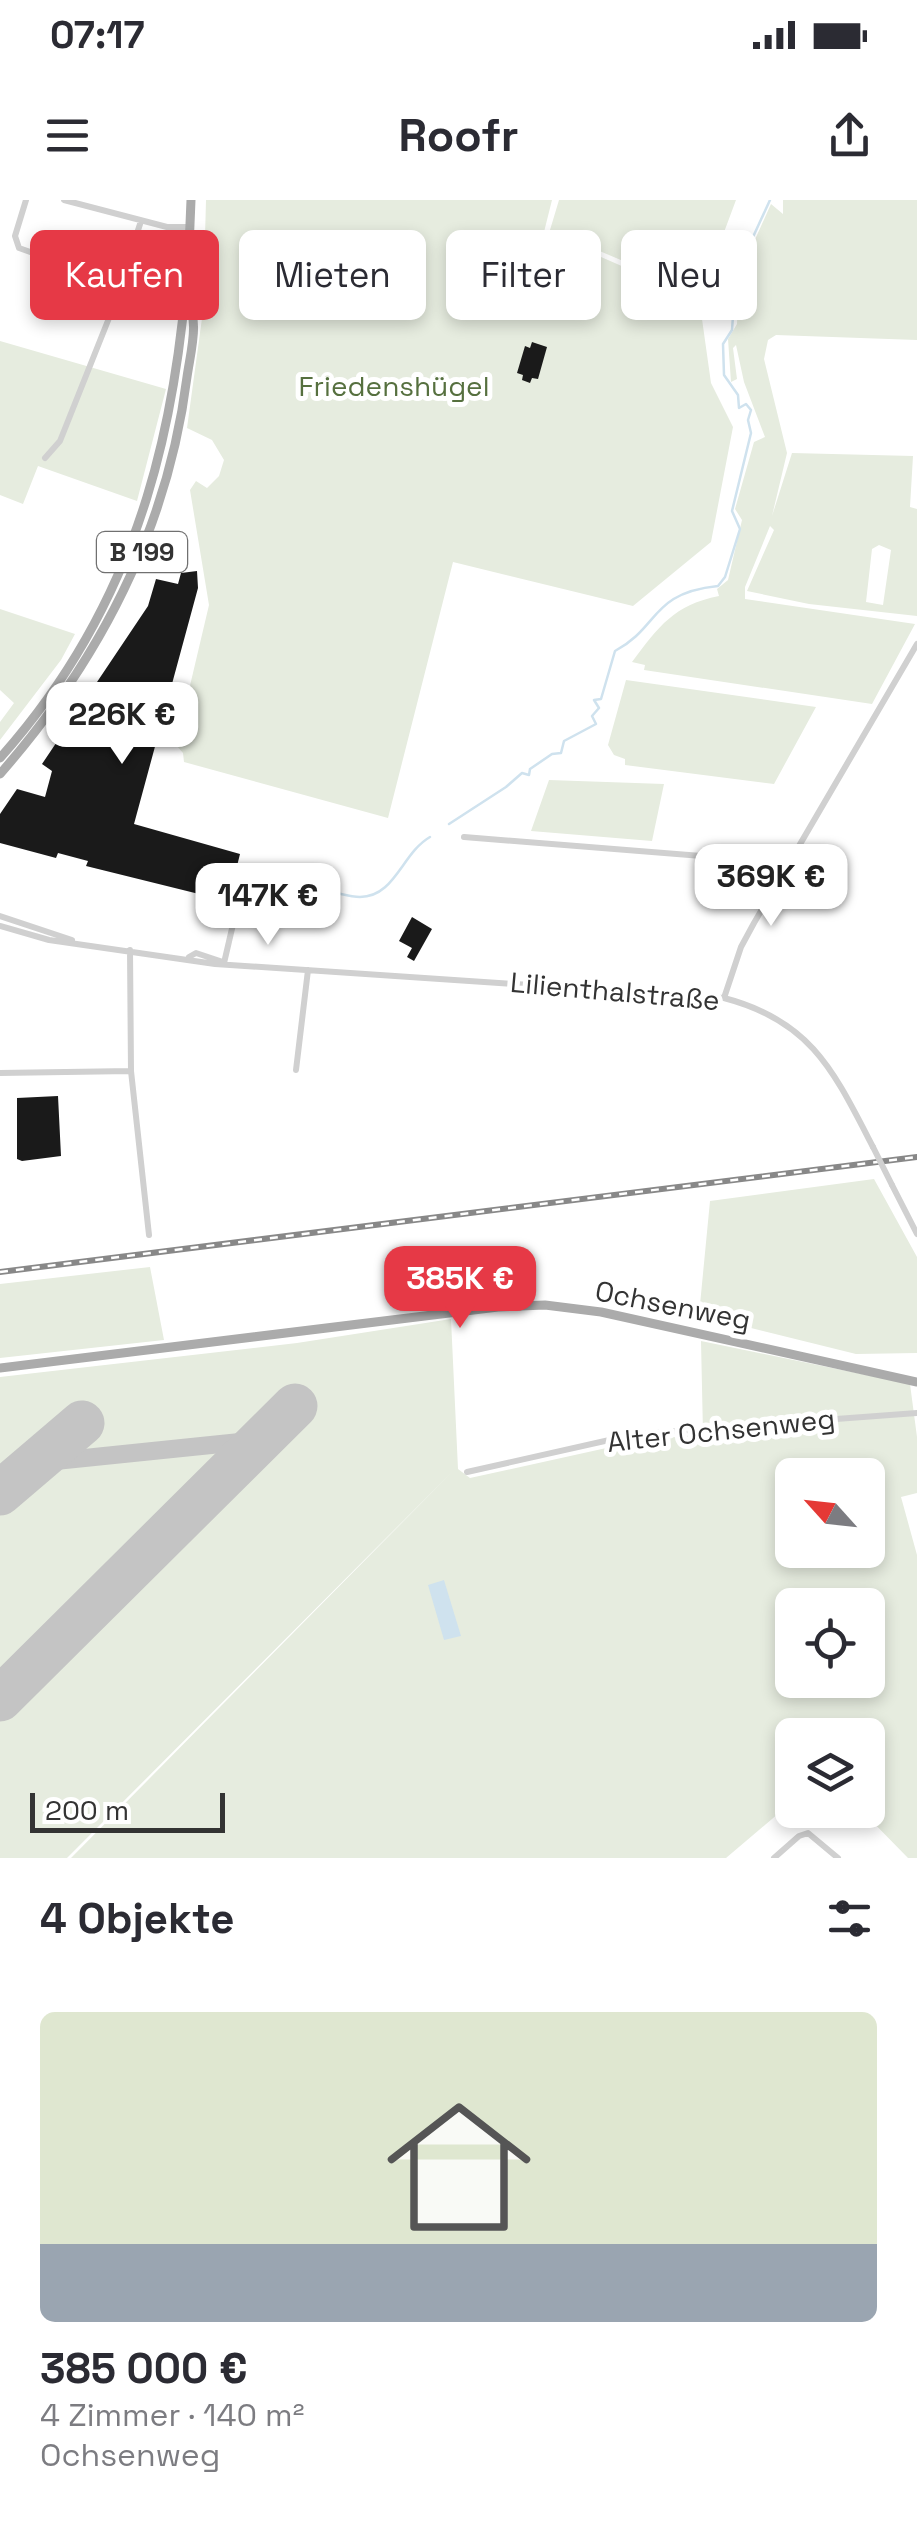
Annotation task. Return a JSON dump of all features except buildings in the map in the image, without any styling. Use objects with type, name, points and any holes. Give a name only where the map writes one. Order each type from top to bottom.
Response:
[{"type":"main road","name":"B 199","points":[[190,230],[191,200]]},
{"type":"main road","name":"B 199","points":[[0,758],[71,665],[128,558],[165,441],[183,320]]},
{"type":"main road","name":"B 199","points":[[0,774],[54,709],[101,638],[149,533],[170,470],[195,320]]},
{"type":"main road","name":"Ochsenweg","points":[[0,1368],[498,1307],[546,1305],[602,1312],[917,1382]]},
{"type":"street","points":[[26,200],[15,236],[19,248],[30,252]]},
{"type":"street","points":[[64,200],[141,221],[190,227]]},
{"type":"street","points":[[138,230],[141,221]]},
{"type":"street","points":[[46,458],[60,441],[107,320]]},
{"type":"street","points":[[724,998],[741,946],[917,644]]},
{"type":"street","points":[[464,838],[789,863]]},
{"type":"street","name":"Lilienthalstraße","points":[[0,916],[72,941]]},
{"type":"street","points":[[224,963],[234,920]]},
{"type":"street","name":"Lilienthalstraße","points":[[0,926],[49,940],[188,958],[196,954],[224,963],[724,998],[764,1010],[804,1037],[841,1084],[917,1234]]},
{"type":"street","points":[[130,950],[131,1071],[149,1235]]},
{"type":"street","points":[[296,1070],[308,970]]},
{"type":"street","points":[[0,1073],[131,1071]]},
{"type":"street","name":"Alter Ochsenweg","points":[[467,1472],[636,1434],[917,1413]]},
{"type":"street","points":[[774,1858],[804,1834],[818,1839],[838,1858]]},
{"type":"green space","name":"Friedenshügel","points":[[206,200],[552,200],[544,230],[446,230],[446,320],[601,320],[601,257],[621,266],[621,320],[702,320],[711,383],[733,427],[711,542],[633,606],[453,562],[388,818],[184,762],[176,745],[209,605],[190,490],[196,481],[207,488],[219,476],[224,460],[212,440],[187,428],[202,320],[219,320],[219,230],[205,230]]},
{"type":"green space","points":[[559,200],[736,200],[725,230],[621,230],[621,260],[601,252],[601,230],[550,230]]},
{"type":"green space","points":[[783,200],[917,200],[917,340],[776,335],[768,340],[764,359],[787,453],[772,516],[792,453],[913,456],[910,507],[917,509],[917,616],[809,604],[747,591],[774,530],[770,526],[745,587],[745,599],[915,624],[872,704],[644,670],[645,665],[632,662],[669,619],[690,605],[719,596],[717,589],[728,580],[742,520],[735,509],[754,442],[765,437],[744,382],[736,345],[733,348],[737,379],[731,382],[728,339],[737,320],[757,320],[757,235],[771,204],[783,214]],"holes":[[[879,545],[891,550],[883,605],[866,602],[872,549]]]},
{"type":"green space","points":[[0,341],[166,389],[137,501],[38,466],[23,504],[0,495]]},
{"type":"green space","points":[[0,609],[75,634],[61,660],[0,740],[0,722],[14,703],[0,690]]},
{"type":"green space","points":[[626,680],[816,707],[774,784],[625,765],[625,759],[614,755],[608,745]]},
{"type":"green space","points":[[549,780],[664,784],[652,841],[531,831]]},
{"type":"green space","points":[[874,1179],[917,1257],[917,1353],[856,1354],[699,1315],[710,1201]]},
{"type":"green space","points":[[150,1267],[164,1340],[0,1358],[0,1284]]},
{"type":"green space","points":[[451,1319],[458,1469],[470,1478],[638,1441],[703,1434],[701,1341],[910,1384],[917,1437],[917,1493],[901,1497],[917,1555],[917,1858],[908,1858],[879,1828],[885,1828],[885,1718],[775,1718],[775,1816],[726,1858],[71,1858],[454,1470],[67,1858],[0,1858],[0,1377],[297,1343]]},
{"type":"water","points":[[444,1580],[461,1636],[444,1640],[428,1585]]},
{"type":"waterway","points":[[449,824],[522,773],[529,775],[530,769],[552,754],[561,753],[564,741],[596,724],[592,716],[599,708],[594,700],[601,699],[615,651],[641,632],[667,603],[696,590],[718,586],[725,577],[740,529],[732,511],[751,433],[751,410],[746,404],[739,408],[738,395],[724,375],[723,344],[732,330],[736,274],[770,200]]},
{"type":"waterway","points":[[322,891],[355,897],[372,895],[382,890],[430,837]]},
{"type":"taxiway","points":[[36,1463],[260,1440]]},
{"type":"runway","points":[[0,1699],[295,1406]]},
{"type":"runway","points":[[0,1493],[82,1423]]},
{"type":"railway","points":[[0,1272],[917,1157]]}]
